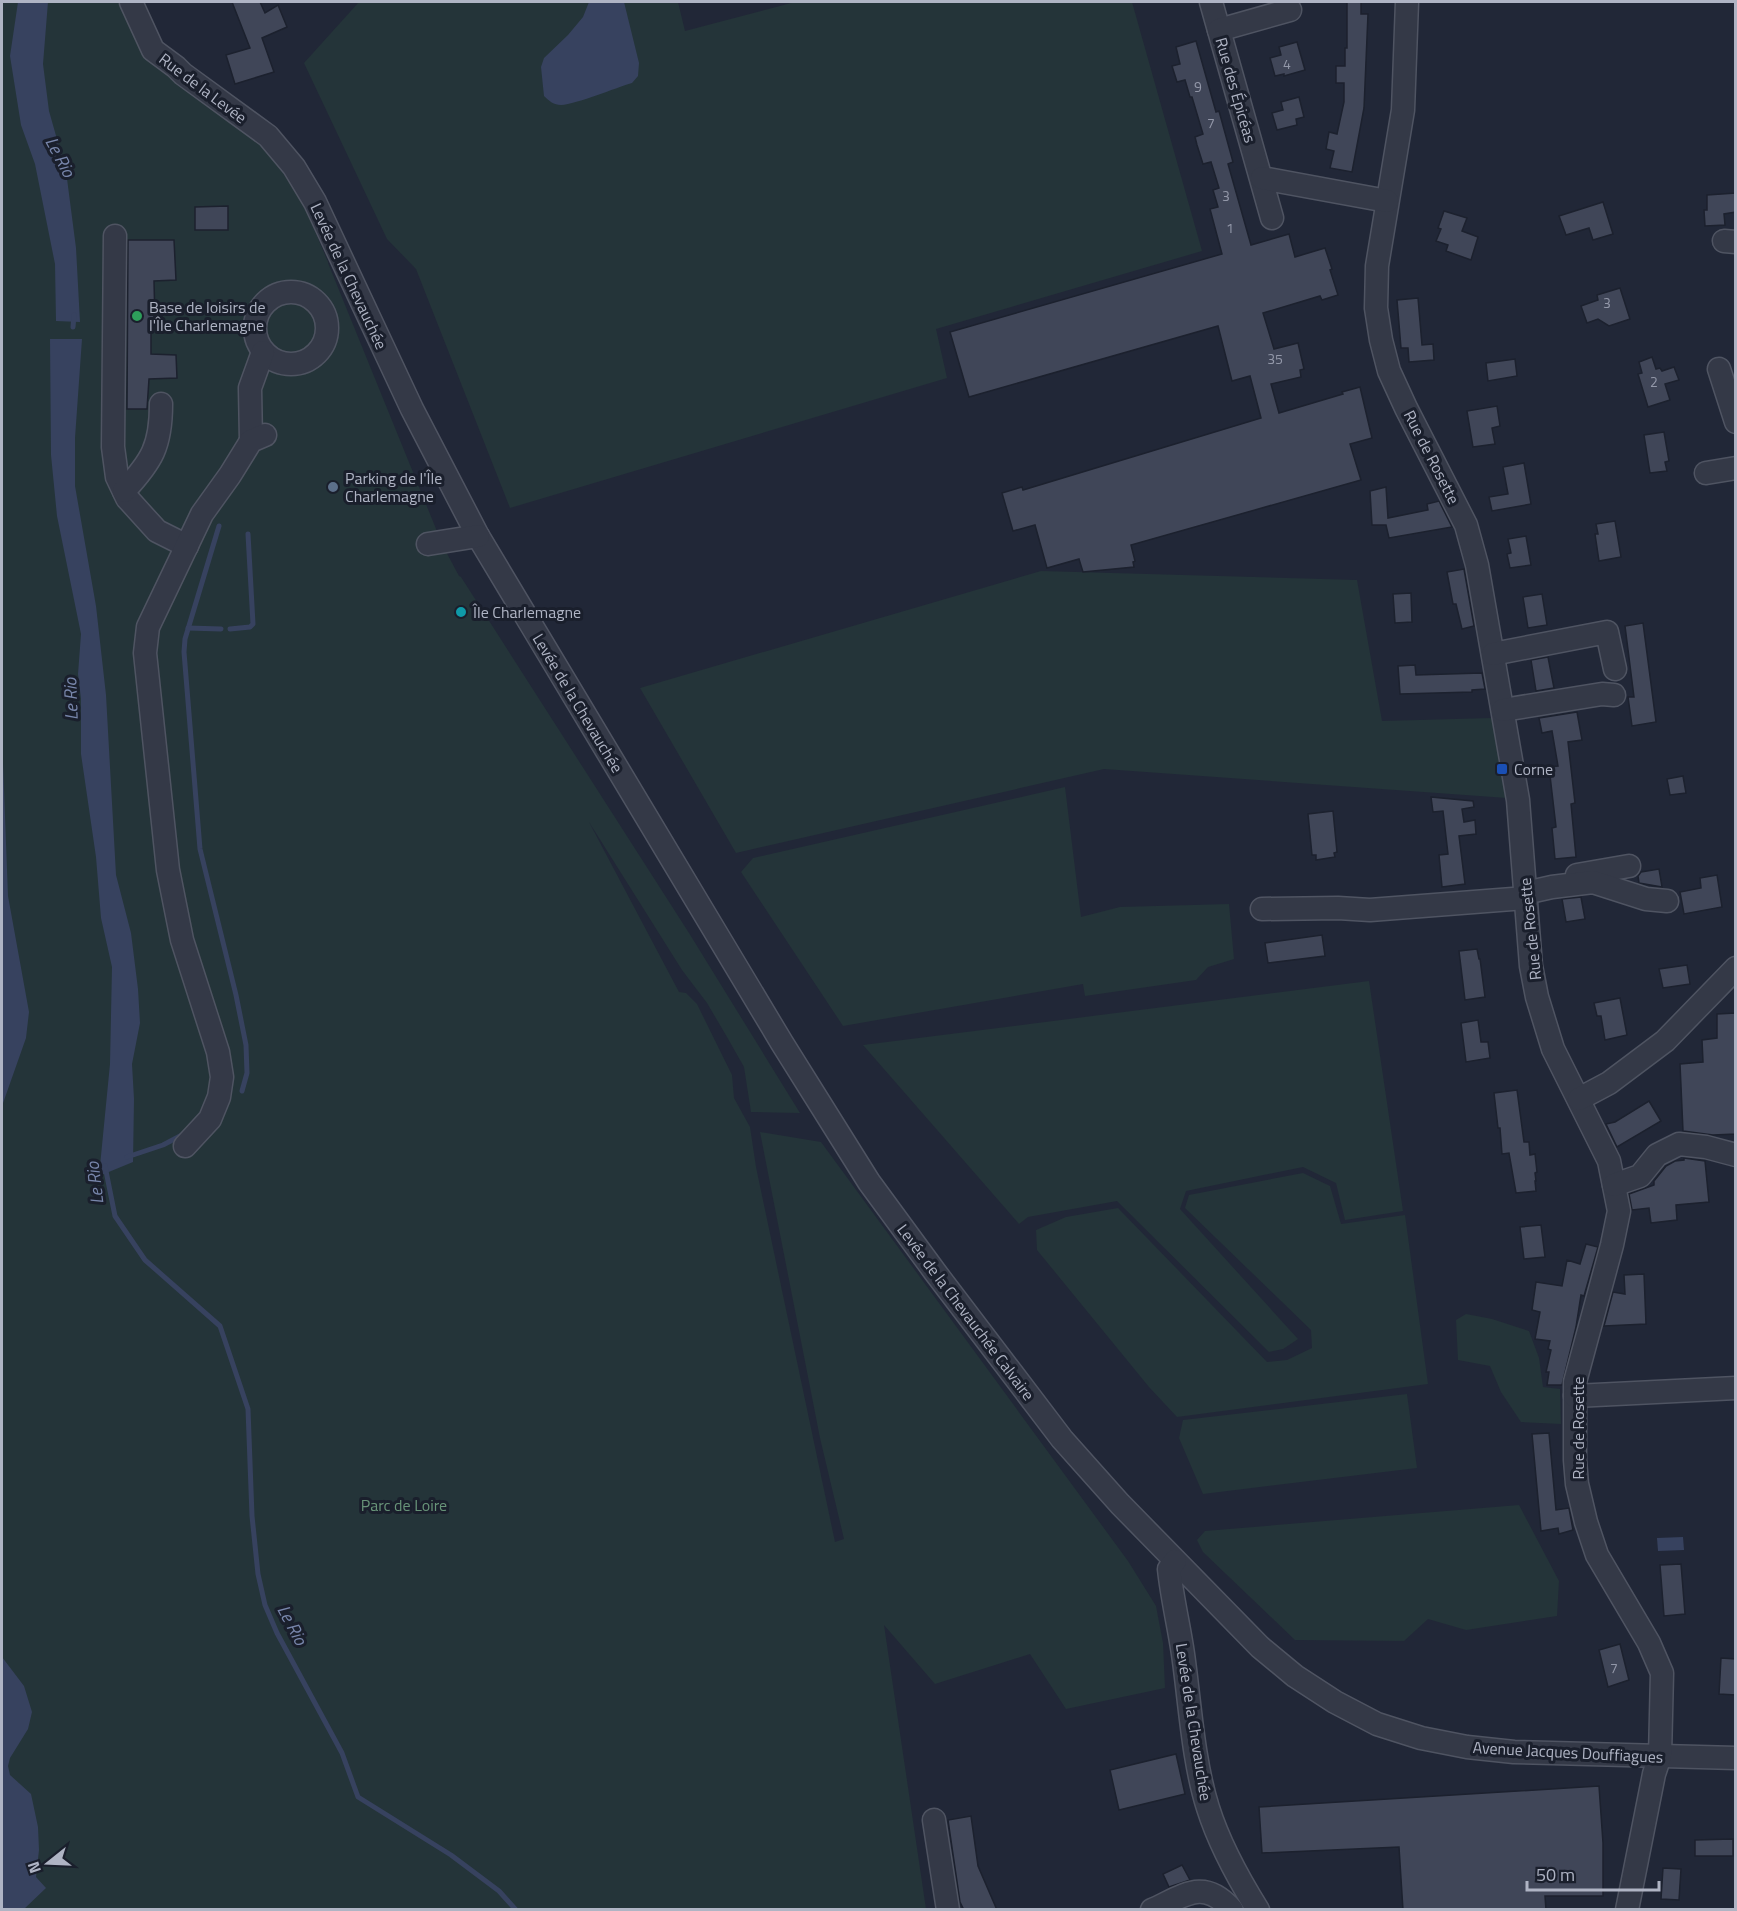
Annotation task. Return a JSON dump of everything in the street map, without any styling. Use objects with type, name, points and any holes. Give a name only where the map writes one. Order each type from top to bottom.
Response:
[{"type":"street","name":"Rue de la Levée","points":[[131,2],[153,50],[268,136]]},
{"type":"street","name":"Rue des Épicéas","points":[[1211,2],[1272,218]]},
{"type":"street","name":"Rue de Rosette","points":[[1407,2],[1403,110],[1377,266],[1376,308],[1381,340],[1389,371],[1466,525],[1477,565],[1518,800],[1531,966],[1537,997],[1554,1049],[1609,1161],[1619,1211],[1575,1382],[1575,1460],[1577,1484],[1597,1555],[1649,1643],[1662,1673],[1660,1756],[1654,1773],[1627,1910]]},
{"type":"street","points":[[1219,30],[1290,9]]},
{"type":"street","name":"Levée de la Chevauchée","points":[[268,136],[294,167],[315,202],[412,409],[478,536],[782,1043]]},
{"type":"street","points":[[1262,178],[1387,201]]},
{"type":"street","points":[[115,236],[113,447],[117,477],[138,512],[157,531],[187,546]]},
{"type":"street","points":[[185,1146],[210,1119],[219,1096],[222,1077],[218,1052],[182,940],[168,870],[145,653],[148,627],[202,514],[258,438],[250,388],[263,352]]},
{"type":"street","points":[[1719,369],[1736,422]]},
{"type":"street","points":[[124,491],[156,446],[161,428],[161,404]]},
{"type":"street","points":[[1706,473],[1736,468]]},
{"type":"street","points":[[428,544],[478,536]]},
{"type":"street","points":[[1493,654],[1607,632],[1615,669]]},
{"type":"street","points":[[1503,710],[1602,694],[1614,695]]},
{"type":"street","points":[[1525,892],[1629,866]]},
{"type":"street","points":[[1262,909],[1370,910],[1593,882],[1646,899],[1667,901]]},
{"type":"street","points":[[1579,1099],[1609,1083],[1665,1041],[1736,968]]},
{"type":"street","name":"Levée de la Chevauchée Calvaire","points":[[782,1043],[869,1182],[1017,1382],[1062,1439],[1175,1561]]},
{"type":"street","points":[[1614,1185],[1640,1176],[1657,1155],[1679,1144],[1706,1147],[1736,1155]]},
{"type":"street","points":[[1575,1396],[1736,1388]]},
{"type":"street","name":"Levée de la Chevauchée","points":[[1175,1561],[1169,1569],[1171,1594],[1181,1642],[1199,1772],[1208,1808],[1228,1857],[1258,1910]]},
{"type":"street","name":"Avenue Jacques Douffiagues","points":[[1175,1561],[1260,1647],[1296,1676],[1335,1702],[1377,1724],[1421,1738],[1467,1748],[1514,1752],[1736,1758]]},
{"type":"street","points":[[934,1820],[948,1910]]},
{"type":"street","points":[[1152,1910],[1198,1891],[1217,1895],[1232,1910]]},
{"type":"green space","name":"Parc de Loire","points":[[2,2],[126,2],[143,48],[265,146],[303,203],[443,546],[459,576],[689,933],[800,1113],[751,1112],[744,1067],[707,1003],[682,970],[589,822],[679,992],[686,993],[697,1004],[732,1075],[734,1098],[750,1127],[756,1167],[835,1542],[844,1539],[820,1438],[760,1132],[821,1142],[1128,1561],[1156,1606],[1163,1643],[1165,1688],[1066,1709],[1030,1654],[935,1684],[884,1625],[926,1909],[2,1910]]},
{"type":"green space","points":[[359,2],[678,2],[685,31],[795,2],[1132,2],[1202,251],[936,329],[947,378],[510,508],[416,269],[387,239],[304,63]]},
{"type":"green space","points":[[1041,571],[1357,580],[1382,721],[1492,718],[1507,798],[1104,769],[736,853],[640,688]]},
{"type":"green space","points":[[1065,787],[1081,917],[1120,907],[1229,904],[1234,959],[1208,967],[1196,980],[1085,996],[1083,984],[843,1026],[741,872],[753,858]]},
{"type":"green space","points":[[1369,981],[1403,1211],[1345,1220],[1336,1183],[1303,1167],[1186,1191],[1180,1209],[1298,1339],[1283,1349],[1269,1352],[1117,1201],[1028,1217],[1019,1224],[863,1045]]},
{"type":"green space","points":[[1303,1173],[1330,1186],[1341,1224],[1405,1215],[1428,1384],[1177,1417],[1149,1387],[1037,1250],[1036,1230],[1066,1217],[1118,1208],[1267,1362],[1287,1360],[1312,1348],[1311,1330],[1185,1208],[1189,1195]]},
{"type":"green space","points":[[1466,1314],[1492,1319],[1529,1331],[1539,1358],[1543,1387],[1560,1389],[1561,1424],[1521,1422],[1501,1392],[1490,1366],[1458,1360],[1456,1320]]},
{"type":"green space","points":[[1407,1394],[1417,1468],[1203,1494],[1179,1438],[1183,1420]]},
{"type":"green space","points":[[1519,1505],[1559,1581],[1557,1616],[1466,1630],[1428,1619],[1404,1641],[1295,1640],[1203,1552],[1197,1540],[1205,1531]]},
{"type":"water","points":[[18,2],[48,2],[43,64],[49,111],[66,171],[76,248],[80,322],[56,321],[55,264],[35,164],[21,125],[10,56]]},
{"type":"water","points":[[589,2],[624,2],[639,63],[638,76],[632,83],[596,96],[568,104],[556,104],[544,96],[541,67],[544,58],[583,17]]},
{"type":"water","points":[[50,339],[82,339],[75,438],[75,486],[96,606],[106,695],[116,875],[131,933],[140,1023],[132,1064],[133,1162],[99,1176],[110,1064],[112,967],[101,918],[96,857],[81,754],[81,699],[78,674],[81,634],[57,516],[51,455]]},
{"type":"water","points":[[2,736],[8,896],[29,1012],[26,1038],[2,1106]]},
{"type":"water","points":[[1683,1537],[1684,1550],[1658,1551],[1657,1538]]},
{"type":"water","points":[[2,1657],[24,1686],[32,1712],[28,1729],[10,1758],[8,1766],[10,1775],[31,1794],[38,1827],[39,1850],[36,1877],[46,1888],[24,1909],[2,1909]]},
{"type":"building","points":[[232,2],[260,2],[265,13],[278,5],[287,27],[262,38],[274,72],[235,84],[226,55],[250,48]]},
{"type":"building","points":[[1347,2],[1361,2],[1361,14],[1368,14],[1364,108],[1352,172],[1330,168],[1334,151],[1326,149],[1329,132],[1337,134],[1344,102],[1344,83],[1336,83],[1336,66],[1345,66]]},
{"type":"building","points":[[1196,41],[1233,162],[1228,164],[1251,245],[1289,234],[1295,257],[1325,248],[1338,295],[1322,300],[1320,296],[1263,313],[1274,349],[1298,343],[1304,369],[1300,370],[1301,377],[1271,384],[1279,413],[1360,387],[1372,438],[1350,444],[1361,480],[1131,545],[1135,561],[1133,562],[1134,567],[1083,572],[1079,559],[1047,568],[1035,525],[1013,531],[1002,493],[1022,487],[1023,490],[1261,418],[1250,376],[1232,381],[1218,326],[969,397],[950,332],[1222,254],[1210,209],[1218,207],[1213,190],[1219,188],[1211,162],[1203,164],[1197,145],[1195,137],[1203,134],[1192,97],[1190,97],[1185,80],[1177,82],[1172,66],[1180,64],[1176,47]]},
{"type":"building","points":[[1297,42],[1305,70],[1275,76],[1270,58],[1281,55],[1279,47]]},
{"type":"building","points":[[1299,97],[1304,117],[1296,119],[1297,125],[1277,130],[1272,113],[1283,110],[1281,102]]},
{"type":"building","points":[[1736,193],[1736,212],[1724,214],[1725,225],[1705,226],[1704,210],[1707,210],[1707,195]]},
{"type":"building","points":[[1603,202],[1613,234],[1593,240],[1589,228],[1566,235],[1559,216]]},
{"type":"building","points":[[228,206],[228,230],[195,230],[195,207]]},
{"type":"building","points":[[1444,211],[1467,218],[1462,231],[1478,237],[1471,260],[1446,251],[1448,245],[1436,241]]},
{"type":"building","points":[[128,240],[174,240],[176,280],[154,281],[155,322],[151,322],[151,354],[176,355],[177,378],[149,379],[147,409],[127,409]]},
{"type":"building","points":[[1620,288],[1630,319],[1609,326],[1598,319],[1587,323],[1581,306],[1598,300],[1597,295]]},
{"type":"building","points":[[1418,298],[1422,345],[1433,344],[1434,360],[1409,362],[1408,348],[1401,348],[1397,300]]},
{"type":"building","points":[[1652,357],[1656,369],[1660,368],[1662,371],[1674,367],[1679,380],[1665,384],[1670,400],[1648,407],[1638,374],[1642,373],[1639,362]]},
{"type":"building","points":[[1515,359],[1517,376],[1488,381],[1486,363]]},
{"type":"building","points":[[1497,406],[1500,426],[1492,428],[1495,444],[1473,447],[1467,411]]},
{"type":"building","points":[[1664,432],[1669,461],[1665,462],[1667,471],[1650,473],[1644,435]]},
{"type":"building","points":[[1524,463],[1531,504],[1492,511],[1489,497],[1508,494],[1503,467]]},
{"type":"building","points":[[1386,487],[1388,518],[1428,510],[1427,504],[1439,501],[1452,527],[1389,538],[1386,525],[1372,525],[1370,491]]},
{"type":"building","points":[[1615,521],[1621,557],[1599,561],[1595,534],[1598,534],[1596,524]]},
{"type":"building","points":[[1526,536],[1531,565],[1510,568],[1507,554],[1511,553],[1508,539]]},
{"type":"building","points":[[1464,569],[1474,626],[1462,629],[1456,604],[1453,604],[1447,572]]},
{"type":"building","points":[[1411,593],[1412,622],[1395,623],[1393,594]]},
{"type":"building","points":[[1542,594],[1547,625],[1528,628],[1523,597]]},
{"type":"building","points":[[1643,623],[1656,722],[1632,726],[1628,697],[1634,697],[1625,626]]},
{"type":"building","points":[[1548,657],[1554,688],[1536,691],[1531,660]]},
{"type":"building","points":[[1415,665],[1416,675],[1482,673],[1485,689],[1472,690],[1472,692],[1400,694],[1398,666]]},
{"type":"building","points":[[1577,712],[1582,740],[1568,742],[1575,803],[1571,804],[1576,857],[1555,859],[1552,828],[1556,827],[1549,767],[1558,766],[1552,731],[1542,733],[1539,718]]},
{"type":"building","points":[[1683,776],[1686,793],[1670,795],[1667,779]]},
{"type":"building","points":[[1431,797],[1473,801],[1474,807],[1462,809],[1464,822],[1475,820],[1476,834],[1459,836],[1465,884],[1442,887],[1439,855],[1448,854],[1443,811],[1433,812]]},
{"type":"building","points":[[1333,811],[1337,852],[1334,853],[1335,857],[1316,860],[1316,855],[1312,855],[1308,814]]},
{"type":"building","points":[[1659,869],[1662,887],[1639,883],[1638,876],[1641,872]]},
{"type":"building","points":[[1717,875],[1722,907],[1684,914],[1680,892],[1701,888],[1700,878]]},
{"type":"building","points":[[1581,897],[1585,919],[1566,922],[1562,899]]},
{"type":"building","points":[[1322,935],[1325,956],[1268,963],[1265,943]]},
{"type":"building","points":[[1477,949],[1485,997],[1465,1000],[1459,951]]},
{"type":"building","points":[[1687,965],[1690,984],[1663,988],[1659,969]]},
{"type":"building","points":[[1620,998],[1627,1035],[1605,1040],[1601,1016],[1597,1016],[1594,1003]]},
{"type":"building","points":[[1736,1013],[1736,1134],[1713,1135],[1683,1131],[1680,1064],[1703,1062],[1702,1040],[1717,1038],[1717,1014]]},
{"type":"building","points":[[1478,1020],[1481,1042],[1488,1042],[1490,1058],[1466,1062],[1461,1023]]},
{"type":"building","points":[[1517,1090],[1524,1142],[1529,1142],[1530,1155],[1535,1154],[1537,1172],[1535,1173],[1536,1191],[1516,1193],[1509,1153],[1502,1154],[1494,1093]]},
{"type":"building","points":[[1649,1101],[1661,1121],[1617,1147],[1606,1124],[1615,1122]]},
{"type":"building","points":[[1684,1158],[1705,1161],[1709,1202],[1676,1205],[1677,1220],[1651,1223],[1649,1208],[1632,1210],[1629,1194],[1654,1185],[1654,1181],[1666,1166],[1675,1161],[1684,1160]]},
{"type":"building","points":[[1541,1225],[1545,1257],[1524,1259],[1520,1227]]},
{"type":"building","points":[[1586,1244],[1598,1247],[1584,1296],[1581,1295],[1562,1385],[1547,1385],[1549,1372],[1546,1372],[1551,1350],[1548,1349],[1550,1341],[1535,1339],[1540,1312],[1532,1310],[1536,1282],[1562,1286],[1567,1260],[1580,1264]]},
{"type":"building","points":[[1644,1274],[1646,1324],[1604,1326],[1613,1292],[1625,1294],[1624,1275]]},
{"type":"building","points":[[1549,1433],[1556,1510],[1569,1508],[1573,1530],[1559,1534],[1558,1528],[1541,1531],[1532,1434]]},
{"type":"building","points":[[1681,1564],[1685,1614],[1664,1616],[1660,1565]]},
{"type":"building","points":[[1620,1644],[1629,1680],[1608,1687],[1599,1650]]},
{"type":"building","points":[[1721,1658],[1736,1659],[1736,1695],[1719,1694]]},
{"type":"building","points":[[1176,1754],[1185,1794],[1119,1810],[1110,1770]]},
{"type":"building","points":[[1599,1786],[1603,1843],[1603,1896],[1545,1896],[1546,1910],[1403,1910],[1399,1847],[1262,1853],[1259,1807]]},
{"type":"building","points":[[971,1816],[978,1866],[997,1910],[964,1910],[960,1902],[948,1820]]},
{"type":"building","points":[[1733,1839],[1733,1856],[1695,1856],[1695,1840]]},
{"type":"building","points":[[1182,1865],[1190,1880],[1169,1887],[1163,1874]]},
{"type":"building","points":[[1663,1868],[1681,1869],[1679,1900],[1661,1899]]},
{"type":"waterway","name":"Le Rio","points":[[73,327],[74,315]]},
{"type":"waterway","points":[[219,526],[185,639],[184,652],[200,849],[246,1045],[247,1073],[242,1091]]},
{"type":"waterway","points":[[230,629],[250,627],[253,624],[248,534]]},
{"type":"waterway","points":[[188,628],[221,629]]},
{"type":"waterway","points":[[127,1157],[163,1145],[182,1135]]},
{"type":"waterway","name":"Le Rio","points":[[105,1166],[115,1216],[145,1260],[220,1326],[248,1409],[252,1516],[258,1574],[265,1605],[277,1633],[342,1753],[358,1797],[451,1855],[499,1891],[516,1910]]},
{"type":"place","name":"Base de loisirs de l'Île Charlemagne","points":[[137,316]]},
{"type":"place","name":"Parking de l'Île Charlemagne","points":[[333,487]]},
{"type":"place","name":"Île Charlemagne","points":[[461,612]]},
{"type":"place","name":"Corne","points":[[1502,769]]}]
